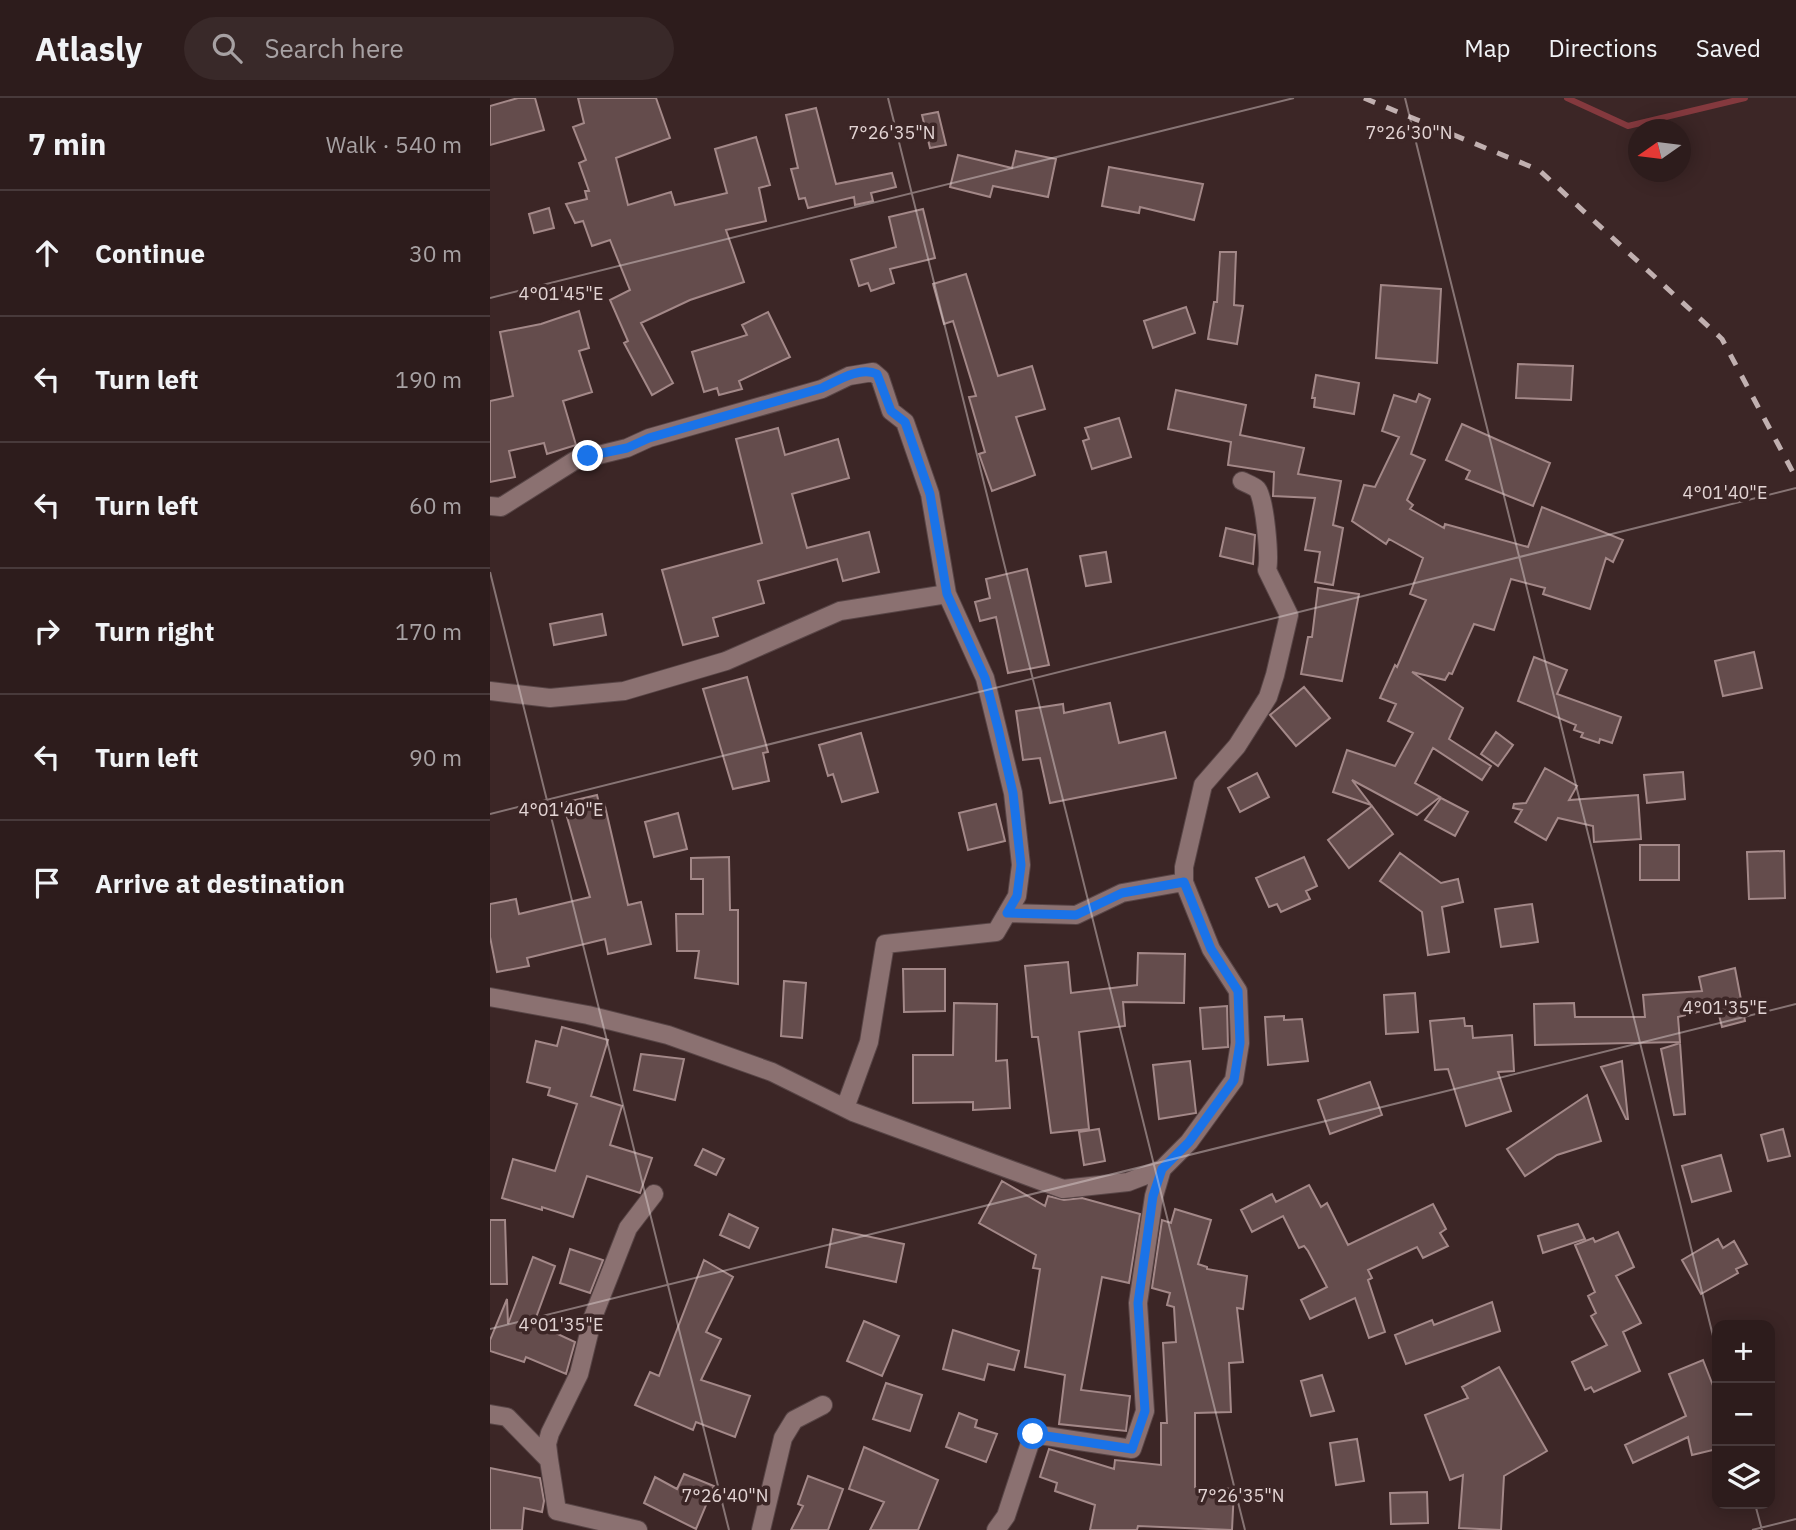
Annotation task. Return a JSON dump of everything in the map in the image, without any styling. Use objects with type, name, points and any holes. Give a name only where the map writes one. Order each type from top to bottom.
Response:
[{"type":"street","points":[[490,506],[501,507],[588,456],[627,448],[649,438],[822,388],[849,376],[873,372],[880,378],[891,411],[905,422],[930,494],[947,594],[985,678],[1013,793],[1021,865],[1017,896],[996,932],[885,944],[869,1042],[845,1108]]},
{"type":"street","points":[[490,997],[588,1015],[668,1035],[772,1072],[845,1108],[1055,1187],[1080,1188],[1128,1182],[1162,1169],[1189,1142],[1234,1080],[1240,1043],[1238,991],[1211,949],[1184,882],[1184,867],[1203,785],[1237,746],[1268,697],[1287,631],[1289,615],[1267,570],[1270,557],[1264,526],[1265,510],[1257,489],[1242,481]]},
{"type":"street","points":[[490,691],[550,698],[624,691],[726,661],[840,611],[947,594]]},
{"type":"street","points":[[1007,913],[1076,915],[1122,893],[1184,882]]},
{"type":"street","points":[[996,1530],[1006,1516],[1033,1434],[1132,1449],[1145,1411],[1138,1303],[1153,1196],[1162,1169]]},
{"type":"street","points":[[1128,1182],[1153,1196]]},
{"type":"street","points":[[638,1530],[561,1522],[555,1507],[547,1444],[579,1374],[593,1317],[628,1228],[654,1194]]},
{"type":"street","points":[[761,1530],[783,1438],[794,1420],[823,1405]]},
{"type":"street","points":[[490,1414],[507,1417],[549,1461]]},
{"type":"building","points":[[518,98],[535,98],[544,130],[490,145],[490,106]]},
{"type":"building","points":[[578,98],[656,98],[670,138],[616,158],[628,205],[671,192],[675,205],[727,193],[715,149],[756,137],[770,185],[759,188],[766,221],[726,230],[744,282],[690,300],[641,323],[673,383],[652,395],[624,343],[628,341],[610,300],[630,290],[610,240],[592,246],[583,221],[575,223],[566,204],[587,199],[585,191],[589,191],[579,163],[586,160],[573,127],[584,123]]},
{"type":"building","points":[[816,108],[836,184],[892,173],[896,187],[871,193],[873,201],[855,205],[854,197],[808,208],[805,198],[799,199],[791,169],[798,168],[786,115]]},
{"type":"building","points":[[938,112],[946,145],[930,148],[922,115]]},
{"type":"building","points":[[1016,151],[1056,159],[1048,197],[993,186],[990,197],[950,187],[958,155],[1012,168]]},
{"type":"building","points":[[1109,167],[1203,184],[1194,220],[1140,207],[1139,213],[1102,206]]},
{"type":"building","points":[[549,208],[554,228],[534,233],[529,214]]},
{"type":"building","points":[[923,209],[935,258],[890,269],[894,283],[871,291],[868,283],[859,286],[851,260],[896,247],[889,217]]},
{"type":"building","points":[[1220,252],[1236,252],[1234,305],[1243,306],[1237,344],[1208,339],[1214,302],[1217,302]]},
{"type":"building","points":[[966,274],[998,376],[1032,366],[1045,409],[1016,417],[1035,475],[992,491],[979,454],[985,452],[969,397],[976,396],[953,321],[944,324],[933,284]]},
{"type":"building","points":[[1381,285],[1441,289],[1437,363],[1376,358]]},
{"type":"building","points":[[1186,307],[1195,333],[1153,348],[1144,321]]},
{"type":"building","points":[[579,311],[589,348],[579,351],[592,392],[563,401],[576,445],[547,454],[544,443],[509,451],[515,477],[490,482],[490,401],[513,396],[500,332],[541,324]]},
{"type":"building","points":[[768,312],[790,357],[739,381],[742,389],[719,395],[717,388],[704,392],[692,352],[747,335],[742,325]]},
{"type":"building","points":[[1518,364],[1573,366],[1571,400],[1516,398]]},
{"type":"building","points":[[1316,375],[1359,383],[1354,414],[1314,407],[1315,398],[1312,398]]},
{"type":"building","points":[[1176,390],[1246,405],[1240,435],[1304,448],[1298,474],[1341,481],[1333,525],[1343,528],[1333,585],[1315,582],[1320,552],[1305,550],[1315,498],[1273,496],[1274,472],[1228,465],[1231,442],[1168,429]]},
{"type":"building","points":[[1419,394],[1430,399],[1411,454],[1425,460],[1407,500],[1413,505],[1410,509],[1444,528],[1445,524],[1528,547],[1542,507],[1623,540],[1613,562],[1606,558],[1590,609],[1543,594],[1545,588],[1511,579],[1494,630],[1474,624],[1452,674],[1449,673],[1445,680],[1412,672],[1463,708],[1449,739],[1491,766],[1482,780],[1433,748],[1415,783],[1440,797],[1417,815],[1352,780],[1371,805],[1333,792],[1347,750],[1395,766],[1413,733],[1388,721],[1396,704],[1380,698],[1395,665],[1397,667],[1426,600],[1410,594],[1423,558],[1389,539],[1386,544],[1352,521],[1364,485],[1375,487],[1399,437],[1382,431],[1394,395],[1416,402]]},
{"type":"building","points":[[1119,418],[1131,457],[1092,469],[1083,441],[1089,439],[1085,428]]},
{"type":"building","points":[[1462,424],[1550,463],[1533,506],[1466,479],[1470,471],[1446,460]]},
{"type":"building","points":[[778,428],[785,455],[838,439],[849,478],[792,494],[807,548],[869,532],[879,572],[843,581],[837,559],[758,581],[764,603],[713,618],[718,636],[683,645],[662,570],[762,543],[736,439]]},
{"type":"building","points":[[1226,528],[1255,535],[1253,564],[1220,556]]},
{"type":"building","points":[[1106,552],[1111,582],[1086,586],[1080,556]]},
{"type":"building","points":[[1027,569],[1049,665],[1008,673],[996,617],[980,621],[975,602],[990,598],[986,579]]},
{"type":"building","points":[[1318,588],[1359,594],[1342,681],[1301,674],[1308,637],[1312,637]]},
{"type":"building","points":[[602,614],[606,635],[554,645],[550,624]]},
{"type":"building","points":[[1754,652],[1762,688],[1723,696],[1715,661]]},
{"type":"building","points":[[1534,657],[1567,670],[1557,694],[1621,717],[1612,743],[1600,739],[1599,743],[1581,737],[1583,733],[1574,730],[1576,725],[1518,701]]},
{"type":"building","points":[[747,677],[768,752],[763,753],[769,781],[733,789],[703,689]]},
{"type":"building","points":[[1304,687],[1330,718],[1296,746],[1270,715]]},
{"type":"building","points":[[1110,703],[1119,743],[1165,732],[1176,778],[1050,803],[1040,758],[1023,760],[1016,711],[1063,704],[1064,713]]},
{"type":"building","points":[[1496,732],[1513,745],[1498,766],[1481,754]]},
{"type":"building","points":[[861,733],[878,792],[842,802],[833,774],[828,776],[819,745]]},
{"type":"building","points":[[1545,768],[1577,786],[1569,800],[1638,795],[1641,839],[1594,842],[1593,826],[1558,818],[1546,840],[1515,822],[1522,810],[1513,808],[1514,804],[1526,803]]},
{"type":"building","points":[[1683,772],[1685,799],[1647,803],[1644,775]]},
{"type":"building","points":[[1257,773],[1269,797],[1240,812],[1228,788]]},
{"type":"building","points":[[597,795],[599,803],[604,802],[628,905],[641,902],[651,944],[608,954],[605,939],[527,958],[529,966],[497,972],[490,937],[490,904],[516,899],[519,914],[590,897],[563,803]]},
{"type":"building","points":[[1441,798],[1468,812],[1455,836],[1425,820]]},
{"type":"building","points":[[996,804],[1005,841],[968,850],[959,813]]},
{"type":"building","points":[[1372,806],[1393,834],[1349,868],[1328,840]]},
{"type":"building","points":[[678,813],[687,849],[654,857],[645,822]]},
{"type":"building","points":[[1640,845],[1679,845],[1679,880],[1640,880]]},
{"type":"building","points":[[1784,851],[1785,898],[1749,899],[1747,852]]},
{"type":"building","points":[[1400,853],[1441,883],[1458,879],[1463,902],[1442,907],[1449,952],[1428,955],[1422,912],[1380,881]]},
{"type":"building","points":[[729,857],[730,910],[738,910],[738,984],[695,978],[699,951],[677,951],[676,914],[703,914],[703,879],[691,879],[691,858]]},
{"type":"building","points":[[1304,857],[1317,886],[1306,891],[1310,899],[1281,912],[1277,904],[1269,907],[1256,878]]},
{"type":"building","points":[[1532,904],[1538,942],[1501,947],[1495,909]]},
{"type":"building","points":[[1138,953],[1185,954],[1184,1003],[1123,1002],[1125,1026],[1079,1032],[1089,1129],[1051,1133],[1038,1037],[1032,1037],[1025,966],[1068,962],[1071,993],[1137,985]]},
{"type":"building","points":[[1735,968],[1745,1021],[1722,1027],[1717,1007],[1678,1017],[1680,1042],[1535,1045],[1534,1004],[1574,1003],[1575,1017],[1645,1017],[1643,995],[1702,991],[1699,977]]},
{"type":"building","points":[[903,969],[945,969],[945,1011],[904,1012]]},
{"type":"building","points":[[784,981],[806,983],[802,1038],[781,1036]]},
{"type":"building","points":[[1415,993],[1418,1032],[1386,1034],[1384,995]]},
{"type":"building","points":[[954,1003],[997,1004],[996,1061],[1007,1060],[1010,1108],[973,1110],[973,1102],[913,1103],[913,1055],[953,1055]]},
{"type":"building","points":[[1227,1006],[1228,1047],[1203,1049],[1200,1008]]},
{"type":"building","points":[[1284,1016],[1284,1020],[1302,1019],[1308,1061],[1268,1065],[1265,1017]]},
{"type":"building","points":[[1464,1018],[1465,1026],[1472,1026],[1473,1038],[1512,1035],[1514,1071],[1498,1072],[1511,1111],[1466,1126],[1448,1069],[1435,1070],[1430,1021]]},
{"type":"building","points":[[562,1027],[608,1040],[591,1096],[622,1106],[610,1145],[652,1158],[640,1193],[587,1176],[573,1217],[502,1198],[513,1159],[555,1171],[577,1104],[548,1095],[550,1088],[527,1082],[536,1041],[557,1046]]},
{"type":"building","points":[[1680,1043],[1685,1114],[1674,1115],[1661,1049]]},
{"type":"building","points":[[641,1054],[684,1059],[675,1100],[634,1090]]},
{"type":"building","points":[[1190,1061],[1196,1113],[1159,1119],[1153,1065]]},
{"type":"building","points":[[1622,1061],[1628,1119],[1601,1067]]},
{"type":"building","points":[[1370,1082],[1382,1115],[1330,1134],[1318,1100]]},
{"type":"building","points":[[1587,1095],[1601,1141],[1557,1155],[1525,1176],[1507,1149]]},
{"type":"building","points":[[1099,1129],[1105,1161],[1084,1165],[1079,1132]]},
{"type":"building","points":[[1783,1129],[1790,1156],[1768,1161],[1761,1135]]},
{"type":"building","points":[[703,1149],[724,1159],[716,1175],[695,1165]]},
{"type":"building","points":[[1721,1155],[1731,1191],[1692,1202],[1682,1166]]},
{"type":"building","points":[[1002,1181],[1045,1206],[1048,1196],[1064,1200],[1082,1198],[1140,1214],[1129,1283],[1102,1277],[1081,1390],[1130,1396],[1126,1431],[1059,1424],[1065,1375],[1025,1367],[1040,1269],[1033,1268],[1036,1255],[979,1223]]},
{"type":"building","points":[[1309,1185],[1321,1207],[1327,1203],[1348,1245],[1433,1204],[1446,1229],[1440,1233],[1448,1246],[1423,1258],[1417,1247],[1368,1270],[1372,1278],[1368,1280],[1385,1332],[1369,1338],[1355,1298],[1310,1319],[1301,1300],[1327,1287],[1308,1251],[1304,1246],[1299,1248],[1283,1216],[1252,1232],[1241,1210],[1272,1194],[1276,1202]]},
{"type":"building","points":[[1175,1209],[1211,1220],[1198,1264],[1207,1269],[1247,1276],[1243,1309],[1237,1308],[1243,1362],[1229,1363],[1231,1412],[1195,1413],[1195,1487],[1234,1489],[1232,1530],[1138,1526],[1137,1530],[1090,1530],[1095,1505],[1055,1491],[1057,1483],[1040,1477],[1049,1449],[1114,1469],[1115,1460],[1161,1465],[1161,1423],[1167,1423],[1163,1343],[1176,1342],[1174,1307],[1167,1305],[1170,1293],[1152,1288],[1162,1220],[1171,1223]]},
{"type":"building","points":[[729,1214],[758,1228],[749,1248],[720,1235]]},
{"type":"building","points":[[490,1220],[505,1220],[507,1284],[490,1284]]},
{"type":"building","points":[[1578,1224],[1585,1239],[1543,1253],[1538,1236]]},
{"type":"building","points":[[833,1229],[904,1244],[896,1282],[826,1267]]},
{"type":"building","points":[[1618,1232],[1634,1267],[1616,1276],[1641,1323],[1623,1332],[1640,1371],[1594,1392],[1591,1387],[1585,1390],[1572,1362],[1607,1345],[1591,1316],[1596,1313],[1588,1296],[1595,1292],[1575,1245],[1593,1238],[1595,1242]]},
{"type":"building","points":[[1718,1239],[1723,1248],[1734,1241],[1747,1264],[1736,1269],[1738,1273],[1701,1294],[1682,1260]]},
{"type":"building","points":[[570,1249],[603,1260],[590,1293],[560,1283]]},
{"type":"building","points":[[533,1257],[555,1266],[534,1323],[575,1342],[566,1374],[526,1357],[524,1362],[490,1351],[490,1340],[507,1299],[508,1324]]},
{"type":"building","points":[[704,1260],[733,1277],[706,1332],[721,1339],[701,1380],[750,1396],[735,1437],[696,1422],[693,1430],[635,1405],[650,1372],[659,1376]]},
{"type":"building","points":[[1492,1302],[1500,1331],[1406,1364],[1395,1335],[1432,1320],[1434,1325]]},
{"type":"building","points":[[864,1321],[899,1336],[882,1376],[847,1361]]},
{"type":"building","points":[[953,1330],[1019,1351],[1014,1370],[988,1364],[984,1380],[943,1369]]},
{"type":"building","points":[[1703,1360],[1712,1383],[1712,1450],[1692,1455],[1688,1437],[1633,1463],[1625,1445],[1686,1416],[1669,1374]]},
{"type":"building","points":[[1499,1367],[1547,1451],[1504,1476],[1501,1530],[1459,1528],[1463,1475],[1450,1480],[1425,1415],[1468,1398],[1462,1387]]},
{"type":"building","points":[[1322,1375],[1334,1411],[1311,1416],[1301,1381]]},
{"type":"building","points":[[886,1383],[922,1395],[910,1431],[873,1419]]},
{"type":"building","points":[[959,1413],[977,1420],[975,1427],[997,1434],[986,1462],[946,1447]]},
{"type":"building","points":[[1357,1439],[1364,1481],[1336,1485],[1330,1443]]},
{"type":"building","points":[[864,1447],[938,1480],[918,1530],[870,1530],[884,1502],[849,1489]]},
{"type":"building","points":[[490,1468],[540,1478],[544,1501],[542,1512],[524,1508],[522,1530],[490,1530]]},
{"type":"building","points":[[684,1474],[714,1486],[696,1529],[644,1503],[655,1477],[677,1489]]},
{"type":"building","points":[[808,1476],[843,1489],[828,1530],[791,1530],[803,1506],[798,1504]]},
{"type":"building","points":[[1427,1492],[1428,1523],[1391,1524],[1390,1493]]},
{"type":"waterway","points":[[1567,98],[1628,126],[1745,98]]},
{"type":"railway","points":[[1364,98],[1539,170],[1722,339],[1796,478]]},
{"type":"route","points":[[588,456],[627,448],[649,438],[709,423],[822,388],[849,376],[864,372],[877,374],[891,411],[905,422],[930,494],[947,594],[985,678],[998,728],[1013,793],[1021,865],[1017,896],[1007,913],[1076,915],[1122,893],[1184,882],[1211,949],[1227,970],[1238,991],[1240,1043],[1234,1080],[1189,1142],[1162,1169],[1153,1196],[1138,1303],[1145,1411],[1132,1449],[1033,1434]]}]
